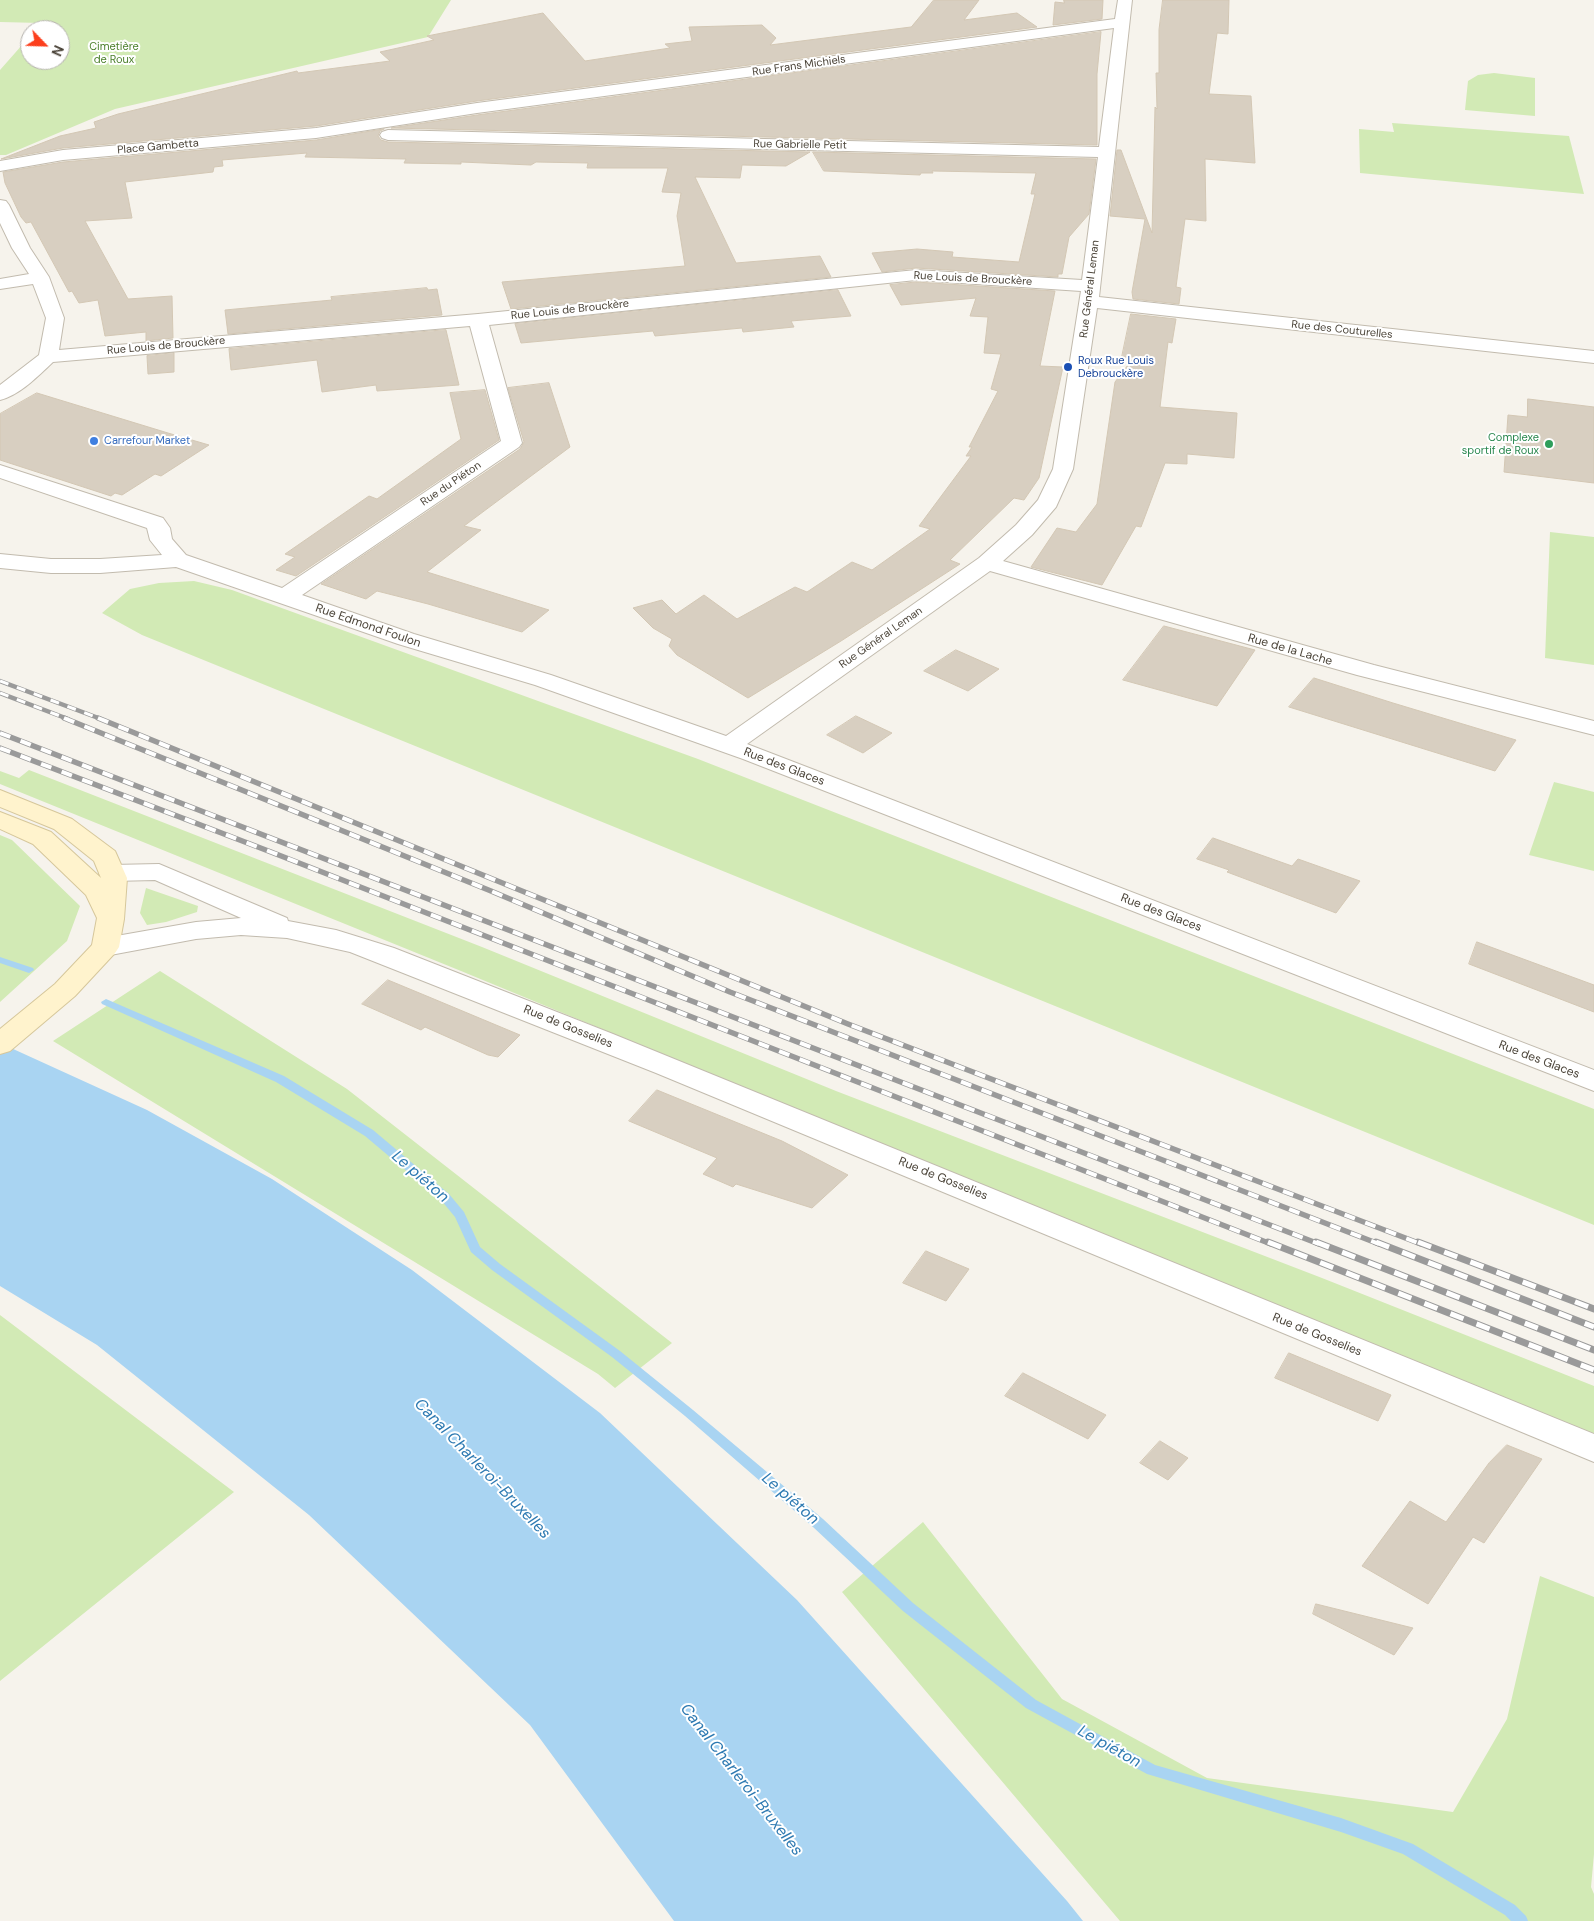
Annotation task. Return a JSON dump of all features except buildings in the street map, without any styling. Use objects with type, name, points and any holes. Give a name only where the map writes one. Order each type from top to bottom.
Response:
[{"type":"street","name":"Rue Général Leman","points":[[728,746],[987,563],[1024,530],[1048,502],[1063,469],[1090,294],[1125,0]]},
{"type":"street","name":"Rue Frans Michiels","points":[[477,108],[1121,23]]},
{"type":"street","name":"Place Gambetta","points":[[0,166],[63,155],[316,133],[477,108]]},
{"type":"street","name":"Place Gambetta","points":[[316,133],[494,138]]},
{"type":"street","name":"Rue Gabrielle Petit","points":[[494,138],[1106,152]]},
{"type":"street","points":[[0,206],[40,277],[55,318],[48,356],[26,376],[0,394]]},
{"type":"street","name":"Rue Louis de Brouckère","points":[[48,356],[478,320],[916,275],[1090,294]]},
{"type":"street","points":[[0,284],[40,277]]},
{"type":"street","name":"Rue des Couturelles","points":[[1090,294],[1594,357]]},
{"type":"street","name":"Rue du Piéton","points":[[284,597],[512,443],[478,320]]},
{"type":"street","points":[[0,471],[154,523],[159,528],[161,540],[178,560]]},
{"type":"street","name":"Rue Edmond Foulon","points":[[0,561],[51,566],[100,566],[178,560],[406,639],[543,680],[728,746]]},
{"type":"street","name":"Rue de la Lache","points":[[987,563],[1294,652],[1491,705],[1594,728]]},
{"type":"street","name":"Rue des Glaces","points":[[728,746],[1594,1081]]},
{"type":"street","points":[[0,798],[63,824],[106,857],[113,876],[110,919],[105,947],[65,990],[0,1044]]},
{"type":"street","points":[[0,820],[42,838],[98,891],[110,919]]},
{"type":"street","name":"Rue de Gosselies","points":[[113,876],[159,872],[285,928],[338,940],[398,960],[683,1072],[1237,1303],[1594,1448]]},
{"type":"street","name":"Rue de Gosselies","points":[[105,947],[190,930],[232,927],[285,928]]},
{"type":"green space","name":"Cimetière de Roux","points":[[0,0],[451,0],[428,37],[115,109],[6,155],[0,155],[0,70],[20,47],[20,70],[70,70],[70,20],[0,22]]},
{"type":"green space","points":[[1494,73],[1535,78],[1535,116],[1465,110],[1468,81],[1478,75]]},
{"type":"green space","points":[[1392,123],[1569,136],[1584,194],[1360,173],[1359,129],[1394,132]]},
{"type":"green space","points":[[1550,532],[1594,537],[1594,665],[1545,658]]},
{"type":"green space","points":[[194,581],[232,590],[698,759],[1594,1109],[1594,1225],[142,635],[102,613],[130,589],[159,583]]},
{"type":"green space","points":[[29,770],[482,947],[836,1091],[1322,1278],[1594,1386],[1594,1434],[0,784],[0,771],[19,778]]},
{"type":"green space","points":[[1554,782],[1594,792],[1594,871],[1529,855]]},
{"type":"green space","points":[[0,835],[12,840],[80,906],[67,941],[0,1002]]},
{"type":"green space","points":[[146,888],[198,906],[197,912],[166,922],[147,925],[140,913]]},
{"type":"green space","points":[[160,971],[347,1089],[672,1343],[615,1388],[598,1374],[53,1041]]},
{"type":"green space","points":[[0,1315],[234,1492],[0,1681]]},
{"type":"green space","points":[[923,1522],[1062,1699],[1207,1778],[1453,1812],[1507,1719],[1540,1576],[1594,1597],[1594,1854],[1591,1887],[1594,1894],[1594,1921],[1120,1921],[842,1592]]},
{"type":"water","name":"Canal Charleroi-Bruxelles","points":[[0,1043],[147,1110],[272,1179],[412,1270],[600,1413],[797,1600],[1083,1921],[674,1921],[530,1725],[309,1515],[97,1345],[0,1286]]},
{"type":"waterway","name":"Le piéton","points":[[0,960],[29,970]]},
{"type":"waterway","name":"Le piéton","points":[[106,1002],[280,1079],[369,1133],[445,1197],[460,1215],[475,1249],[496,1267],[616,1354],[689,1413],[818,1523],[908,1607],[1031,1704],[1152,1770],[1341,1825],[1408,1849],[1510,1910],[1521,1921]]},
{"type":"railway","points":[[0,681],[101,719]]},
{"type":"railway","points":[[0,693],[68,719]]},
{"type":"railway","points":[[64,718],[491,891],[730,992],[1379,1244]]},
{"type":"railway","points":[[98,718],[848,1024],[1421,1244]]},
{"type":"railway","points":[[0,733],[1319,1244]]},
{"type":"railway","points":[[0,748],[271,852],[1271,1244]]},
{"type":"railway","points":[[1268,1242],[1594,1370]]},
{"type":"railway","points":[[1316,1242],[1594,1350]]},
{"type":"railway","points":[[1376,1242],[1594,1327]]},
{"type":"railway","points":[[1418,1242],[1594,1309]]},
{"type":"place","name":"Roux Rue Louis Debrouckère","points":[[1068,367]]},
{"type":"place","name":"Carrefour Market","points":[[94,441]]},
{"type":"place","name":"Complexe sportif de Roux","points":[[1549,444]]}]
